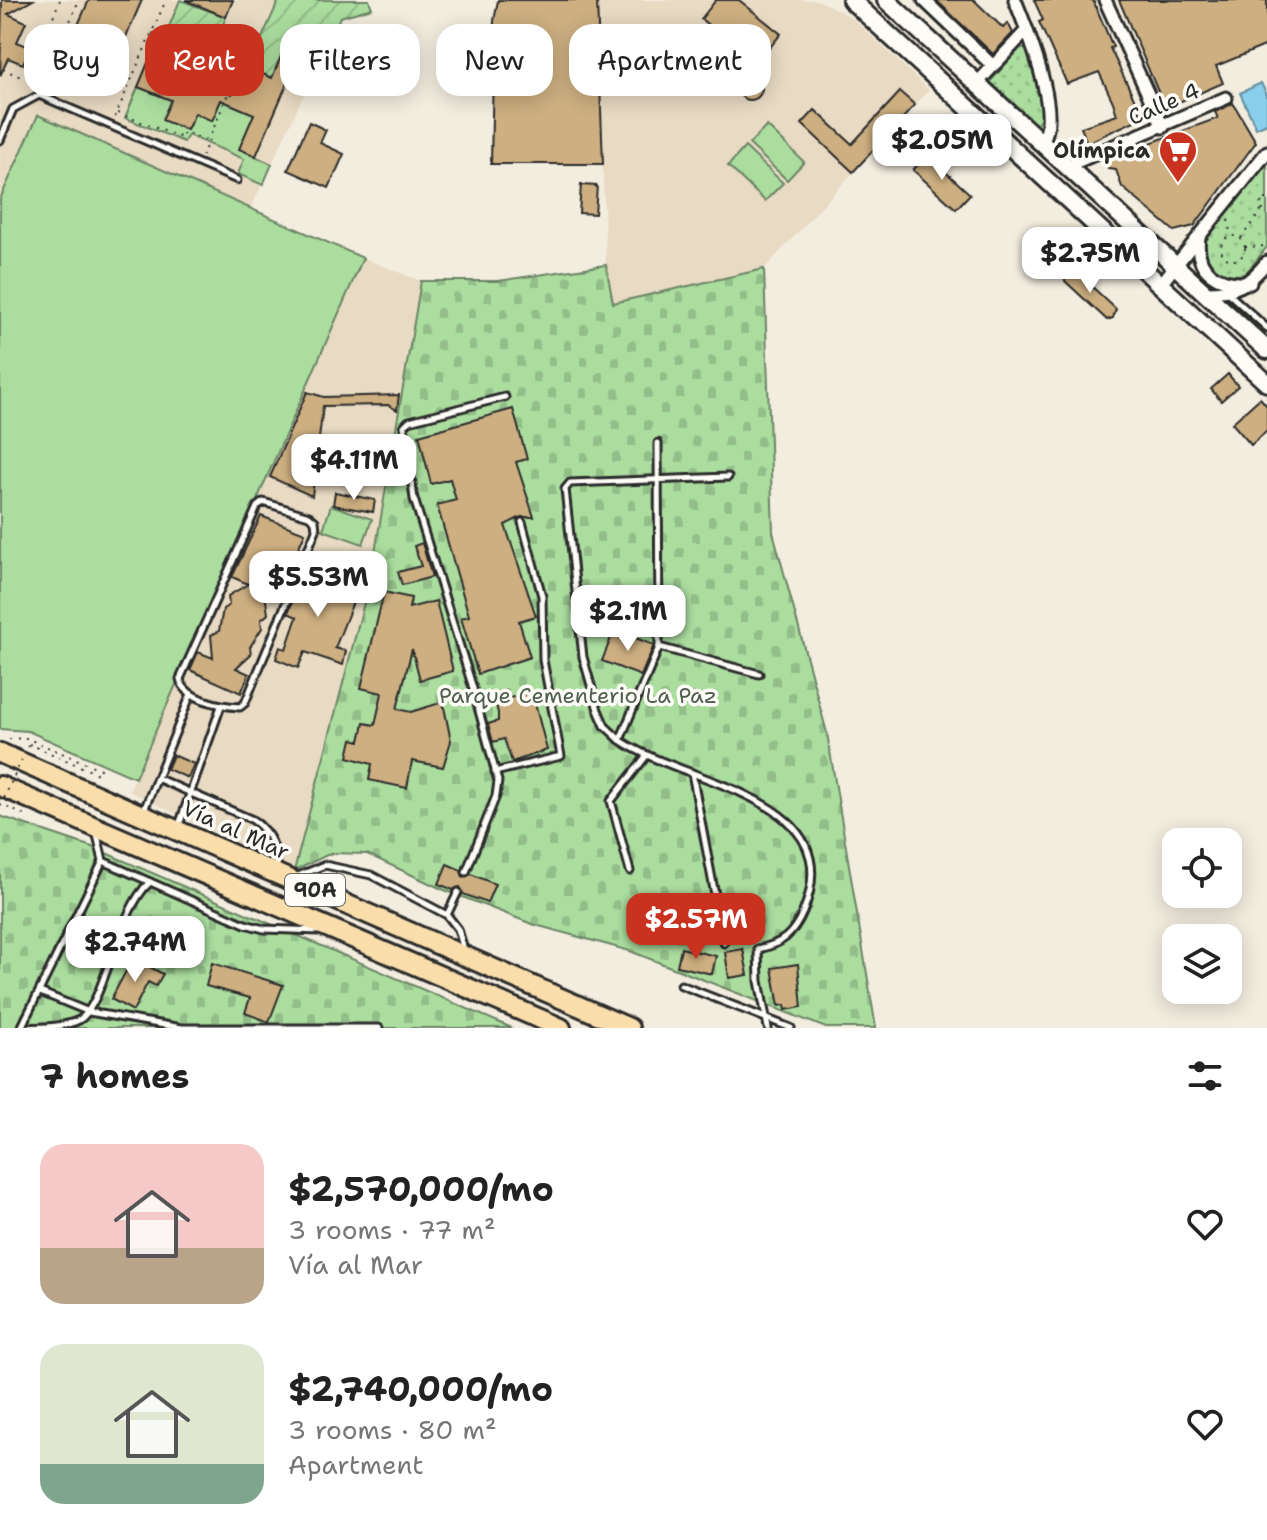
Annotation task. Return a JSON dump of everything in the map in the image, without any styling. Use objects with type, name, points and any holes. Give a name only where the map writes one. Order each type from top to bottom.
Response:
[{"type":"highway","name":"Vía al Mar","points":[[0,753],[629,1028]]},
{"type":"highway","name":"90A","points":[[2,792],[95,827],[561,1028]]},
{"type":"main road","points":[[851,0],[1267,383]]},
{"type":"main road","points":[[886,0],[1267,350]]},
{"type":"main road","points":[[1188,310],[1206,292]]},
{"type":"street","points":[[893,0],[1130,225]]},
{"type":"street","points":[[924,0],[993,66]]},
{"type":"street","points":[[1015,0],[1027,30],[1051,121],[1045,136]]},
{"type":"street","points":[[1105,0],[1163,127]]},
{"type":"street","points":[[981,79],[1027,30]]},
{"type":"street","name":"Calle 4","points":[[1074,163],[1226,98]]},
{"type":"street","points":[[1160,285],[1267,152]]},
{"type":"street","points":[[1199,237],[1197,249],[1201,263],[1211,276],[1224,282],[1250,283]]},
{"type":"street","points":[[1206,292],[1227,292],[1250,283],[1267,262]]},
{"type":"lane","points":[[0,140],[13,109],[37,96]]},
{"type":"lane","points":[[41,96],[237,180]]},
{"type":"lane","points":[[1227,292],[1267,328]]},
{"type":"lane","points":[[466,872],[496,796],[495,772],[472,685],[414,499],[404,426],[409,421],[505,397]]},
{"type":"lane","points":[[620,740],[659,647],[658,443]]},
{"type":"lane","points":[[728,477],[570,483],[564,499],[583,657],[605,726],[620,740],[647,755],[773,808],[793,827],[806,851],[811,887],[796,928],[785,941],[758,949],[768,1028]]},
{"type":"lane","points":[[263,502],[271,503],[309,516],[315,521],[316,530],[245,703],[240,707],[221,706],[191,693],[182,686],[180,679],[257,507],[263,502]]},
{"type":"lane","points":[[495,772],[561,756],[543,660],[542,596],[522,522]]},
{"type":"lane","points":[[659,647],[759,674]]},
{"type":"lane","points":[[142,815],[191,693]]},
{"type":"lane","points":[[177,830],[221,706]]},
{"type":"lane","points":[[630,871],[611,801],[647,755]]},
{"type":"lane","points":[[692,773],[724,943]]},
{"type":"lane","points":[[159,779],[253,820],[267,830],[276,846],[284,877],[325,865],[355,869],[447,915],[458,929],[466,956]]},
{"type":"lane","points":[[22,1028],[103,861],[95,827]]},
{"type":"lane","points":[[103,861],[264,929],[341,933]]},
{"type":"lane","points":[[22,1028],[65,1025],[89,1012],[133,900],[150,882]]},
{"type":"lane","points":[[447,915],[458,892]]},
{"type":"lane","points":[[681,985],[791,1028]]},
{"type":"lane","points":[[40,992],[89,1012],[182,1028],[379,1028]]},
{"type":"path","points":[[50,24],[60,0]]},
{"type":"path","points":[[69,24],[79,0]]},
{"type":"path","points":[[156,24],[166,0]]},
{"type":"path","points":[[111,126],[145,49]]},
{"type":"path","points":[[3,69],[21,77]]},
{"type":"path","points":[[199,163],[227,96]]},
{"type":"path","points":[[116,113],[182,138],[184,132],[208,141]]},
{"type":"path","points":[[1262,210],[1261,200],[1267,199]]},
{"type":"path","points":[[1240,238],[1262,210],[1267,209]]},
{"type":"path","points":[[1227,215],[1230,236]]},
{"type":"path","points":[[1230,236],[1240,238],[1245,247],[1238,259],[1223,257],[1221,242],[1230,236]]},
{"type":"path","points":[[1245,247],[1267,246]]},
{"type":"path","points":[[0,739],[26,738],[100,769],[98,774],[29,744],[2,792]]},
{"type":"shaded area","points":[[0,0],[369,0],[372,8],[340,17],[337,24],[280,24],[280,96],[303,96],[251,208],[38,115],[0,199]]},
{"type":"shaded area","points":[[597,0],[818,0],[851,17],[929,90],[764,269],[613,304],[606,265],[600,96],[771,96],[771,24],[598,24]]},
{"type":"shaded area","points":[[363,258],[421,281],[371,576],[294,871],[129,791]]},
{"type":"green space","points":[[180,0],[226,17],[223,24],[170,24]]},
{"type":"green space","points":[[279,0],[369,0],[372,8],[340,17],[337,24],[280,24],[280,59],[272,78],[264,75],[264,33]]},
{"type":"green space","points":[[1020,48],[1028,50],[1043,113],[1036,126],[989,83]]},
{"type":"green space","points":[[138,87],[145,90],[145,96],[161,96],[171,100],[163,120],[187,130],[195,113],[212,120],[221,100],[254,114],[240,149],[272,164],[263,185],[238,174],[244,159],[188,135],[184,142],[125,118]]},
{"type":"green space","points":[[38,115],[363,258],[135,778],[28,731],[0,729],[0,199]]},
{"type":"green space","points":[[767,126],[804,162],[787,180],[749,144]]},
{"type":"green space","points":[[745,147],[783,183],[765,201],[728,166]]},
{"type":"green space","points":[[1267,163],[1267,247],[1245,274],[1224,276],[1208,260],[1204,243]]},
{"type":"green space","name":"Parque Cementerio La Paz","points":[[606,265],[613,303],[764,269],[773,532],[827,733],[876,1028],[826,1028],[630,951],[532,924],[442,889],[367,854],[331,853],[294,871],[371,576],[421,281],[498,281]]},
{"type":"green space","points":[[331,505],[372,519],[363,544],[323,530]]},
{"type":"green space","points":[[0,816],[92,847],[512,1028],[0,1028]]},
{"type":"water","points":[[1261,83],[1267,95],[1267,123],[1256,128],[1240,93]]},
{"type":"building","points":[[2,0],[33,0],[8,14],[26,22],[17,42],[24,45],[24,62],[23,64],[8,58],[0,76]]},
{"type":"building","points":[[89,0],[142,0],[129,30],[129,24],[78,24]]},
{"type":"building","points":[[185,0],[233,0],[226,17]]},
{"type":"building","points":[[498,0],[597,0],[598,24],[569,24],[569,96],[601,96],[603,164],[491,164],[492,96],[553,96],[553,24],[494,24]]},
{"type":"building","points":[[716,0],[739,0],[769,24],[707,24],[701,19]]},
{"type":"building","points":[[936,0],[974,0],[1003,28],[1008,23],[1013,33],[993,54]]},
{"type":"building","points":[[1034,0],[1093,0],[1113,47],[1110,48],[1143,117],[1087,143],[1081,127],[1117,115],[1113,102],[1099,72],[1067,84],[1039,22],[1043,20]]},
{"type":"building","points":[[1119,0],[1267,0],[1267,45],[1216,66],[1223,83],[1165,108]]},
{"type":"building","points":[[771,26],[781,34],[771,46]]},
{"type":"building","points":[[280,59],[282,96],[256,156],[239,149],[254,114],[221,100],[212,121],[195,113],[187,130],[162,120],[171,100],[161,96],[264,96],[264,75],[272,78]]},
{"type":"building","points":[[145,70],[145,90],[138,87]]},
{"type":"building","points":[[900,92],[915,105],[853,172],[802,124],[815,110],[852,144]]},
{"type":"building","points":[[740,96],[760,96],[750,100]]},
{"type":"building","points":[[1233,103],[1256,142],[1194,226],[1174,231],[1122,187],[1116,170],[1108,169],[1104,160],[1218,118],[1215,112]]},
{"type":"building","points":[[309,122],[326,130],[320,143],[344,154],[329,188],[288,170]]},
{"type":"building","points":[[927,155],[970,194],[956,209],[913,170]]},
{"type":"building","points":[[581,185],[597,186],[595,214],[579,213]]},
{"type":"building","points":[[1074,270],[1116,309],[1113,318],[1107,320],[1065,281],[1065,274]]},
{"type":"building","points":[[1228,374],[1238,386],[1221,401],[1211,389]]},
{"type":"building","points":[[307,392],[324,397],[399,395],[397,410],[388,405],[323,406],[312,496],[270,477]]},
{"type":"building","points":[[1260,398],[1267,406],[1267,431],[1251,445],[1232,423]]},
{"type":"building","points":[[513,409],[527,459],[516,462],[534,517],[521,517],[505,525],[536,616],[519,621],[530,657],[478,674],[461,618],[469,616],[437,505],[456,500],[450,479],[431,484],[419,435]]},
{"type":"building","points":[[335,492],[375,500],[373,512],[333,505]]},
{"type":"building","points":[[261,516],[305,533],[292,562],[296,564],[283,596],[264,587],[268,614],[261,620],[262,628],[250,647],[251,654],[236,668],[249,674],[241,693],[190,670],[198,652],[213,658],[211,635],[219,631],[223,609],[229,605],[228,596],[248,584],[232,577]]},
{"type":"building","points":[[422,543],[432,577],[402,585],[398,572],[421,566],[414,546]]},
{"type":"building","points":[[306,568],[358,589],[335,648],[346,651],[343,665],[305,652],[298,668],[276,659],[280,647],[286,649],[297,617],[288,613]]},
{"type":"building","points":[[384,592],[411,598],[409,608],[436,601],[453,671],[420,680],[412,649],[397,709],[411,712],[443,702],[451,741],[443,767],[412,761],[407,788],[369,780],[372,764],[348,757],[352,739],[360,741],[364,723],[375,725],[382,693],[361,688]]},
{"type":"building","points":[[614,630],[654,645],[641,676],[602,661]]},
{"type":"building","points":[[507,690],[509,698],[532,692],[547,750],[512,762],[504,739],[493,742],[488,724],[498,721],[493,694]]},
{"type":"building","points":[[173,755],[194,764],[188,778],[167,769]]},
{"type":"building","points":[[447,864],[461,870],[463,877],[471,874],[495,884],[487,903],[463,894],[460,887],[453,890],[439,884]]},
{"type":"building","points":[[681,948],[716,956],[712,974],[677,966]]},
{"type":"building","points":[[743,949],[748,975],[729,978],[725,952]]},
{"type":"building","points":[[133,958],[163,974],[156,986],[148,982],[133,1011],[111,999]]},
{"type":"building","points":[[212,963],[283,985],[269,1022],[245,1013],[250,998],[206,986]]},
{"type":"building","points":[[798,964],[802,1007],[786,1010],[785,1005],[779,1006],[772,968]]},
{"type":"place","name":"Olímpica","points":[[1178,184]]}]
